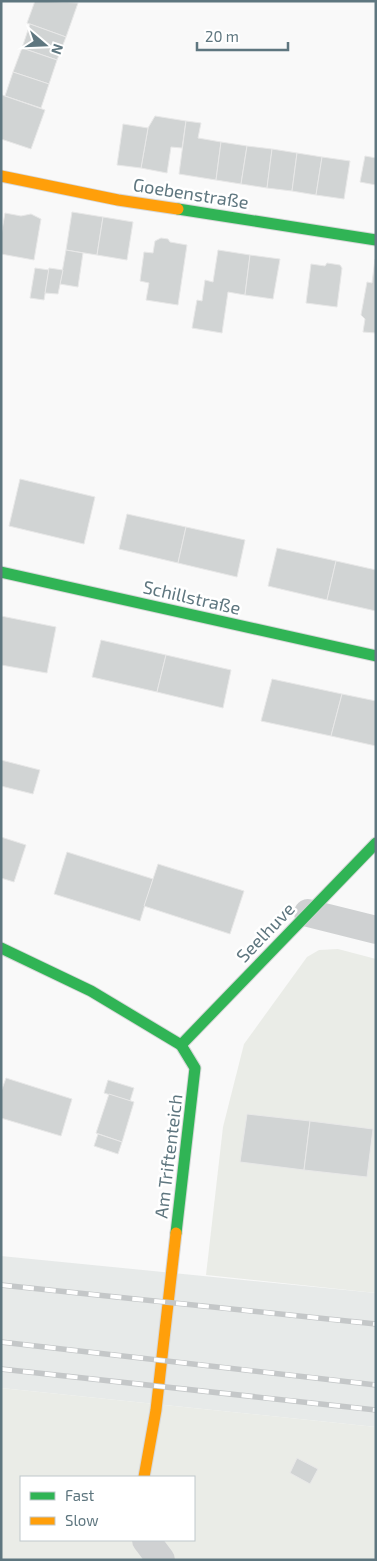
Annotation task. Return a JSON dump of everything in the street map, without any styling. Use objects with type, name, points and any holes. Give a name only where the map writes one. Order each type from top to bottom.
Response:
[{"type":"street","name":"Goebenstraße","points":[[1,176],[118,200],[376,240]]},
{"type":"street","name":"Schillstraße","points":[[1,572],[376,656]]},
{"type":"street","name":"Seelhuve","points":[[181,1045],[376,843]]},
{"type":"street","points":[[308,912],[376,930]]},
{"type":"street","name":"Am Triftenteich","points":[[1,948],[91,991],[181,1045],[195,1068],[193,1100],[156,1410],[144,1476]]},
{"type":"street","points":[[147,1541],[160,1560]]},
{"type":"shaded area","points":[[338,949],[376,959],[376,1293],[206,1275],[223,1127],[244,1044],[307,957],[319,950]]},
{"type":"shaded area","points":[[1,1256],[376,1293],[376,1427],[1,1388]]},
{"type":"shaded area","points":[[1,1388],[376,1427],[376,1560],[1,1560]]},
{"type":"building","points":[[35,1],[78,3],[66,37],[27,23]]},
{"type":"building","points":[[30,24],[66,37],[57,60],[22,48]]},
{"type":"building","points":[[22,48],[57,60],[49,84],[13,72]]},
{"type":"building","points":[[13,72],[49,84],[41,108],[5,96]]},
{"type":"building","points":[[2,95],[45,110],[31,149],[1,139]]},
{"type":"building","points":[[155,116],[186,121],[182,148],[171,147],[167,173],[141,168],[148,128]]},
{"type":"building","points":[[186,121],[201,123],[198,138],[221,142],[216,180],[179,174]]},
{"type":"building","points":[[123,124],[148,128],[141,168],[117,165]]},
{"type":"building","points":[[221,142],[247,146],[241,184],[216,180]]},
{"type":"building","points":[[247,146],[272,149],[267,188],[241,184]]},
{"type":"building","points":[[272,149],[297,153],[292,191],[267,188]]},
{"type":"building","points":[[297,153],[322,157],[316,195],[292,191]]},
{"type":"building","points":[[365,156],[376,158],[376,185],[360,182]]},
{"type":"building","points":[[322,157],[350,161],[344,199],[316,195]]},
{"type":"building","points":[[72,212],[103,217],[97,255],[66,250]]},
{"type":"building","points":[[5,213],[21,216],[31,214],[41,219],[34,260],[1,254],[1,236]]},
{"type":"building","points":[[103,217],[133,222],[127,260],[97,255]]},
{"type":"building","points":[[161,238],[168,239],[170,242],[187,245],[178,305],[146,300],[149,283],[140,281],[144,252],[153,253],[155,241]]},
{"type":"building","points":[[66,250],[83,253],[78,287],[60,284]]},
{"type":"building","points":[[218,250],[250,255],[245,295],[228,292],[222,333],[192,328],[197,300],[202,301],[205,280],[213,282]]},
{"type":"building","points":[[250,255],[280,259],[273,299],[245,295]]},
{"type":"building","points":[[375,259],[376,333],[363,332],[365,319],[361,315],[367,282],[372,283]]},
{"type":"building","points":[[327,263],[340,265],[342,268],[337,307],[306,303],[311,264],[325,266]]},
{"type":"building","points":[[35,268],[49,270],[44,300],[30,298]]},
{"type":"building","points":[[49,268],[63,270],[58,294],[45,293]]},
{"type":"building","points":[[20,479],[95,497],[84,544],[9,526]]},
{"type":"building","points":[[127,514],[186,527],[178,563],[119,549]]},
{"type":"building","points":[[186,527],[245,540],[237,577],[178,563]]},
{"type":"building","points":[[277,548],[336,561],[327,600],[268,586]]},
{"type":"building","points":[[336,561],[376,570],[376,611],[327,600]]},
{"type":"building","points":[[1,616],[56,627],[47,673],[1,665]]},
{"type":"building","points":[[101,640],[166,655],[157,692],[92,677]]},
{"type":"building","points":[[166,655],[231,670],[223,708],[157,692]]},
{"type":"building","points":[[272,679],[342,694],[331,736],[261,721]]},
{"type":"building","points":[[342,694],[376,701],[376,746],[331,736]]},
{"type":"building","points":[[1,760],[40,770],[33,794],[1,786]]},
{"type":"building","points":[[1,837],[26,845],[14,882],[1,878]]},
{"type":"building","points":[[67,852],[153,879],[140,921],[54,894]]},
{"type":"building","points":[[158,864],[244,891],[230,934],[144,906]]},
{"type":"building","points":[[6,1078],[72,1099],[61,1136],[1,1118],[1,1092]]},
{"type":"building","points":[[108,1080],[134,1088],[130,1101],[104,1093]]},
{"type":"building","points":[[109,1094],[134,1102],[122,1142],[96,1133]]},
{"type":"building","points":[[247,1114],[310,1121],[304,1170],[240,1162]]},
{"type":"building","points":[[310,1121],[373,1129],[367,1177],[304,1170]]},
{"type":"building","points":[[98,1134],[122,1142],[118,1154],[94,1146]]},
{"type":"building","points":[[297,1458],[318,1469],[310,1484],[290,1473]]},
{"type":"railway","points":[[1,1285],[376,1324]]},
{"type":"railway","points":[[1,1342],[376,1385]]},
{"type":"railway","points":[[1,1369],[376,1410]]},
{"type":"traffic: fast","points":[[178,209],[376,240]]},
{"type":"traffic: fast","points":[[1,572],[376,656]]},
{"type":"traffic: fast","points":[[181,1045],[376,843]]},
{"type":"traffic: fast","points":[[1,948],[91,991],[181,1045],[195,1068],[176,1233]]},
{"type":"traffic: slow","points":[[1,176],[118,200],[178,209]]},
{"type":"traffic: slow","points":[[144,1476],[156,1410],[176,1233]]}]
